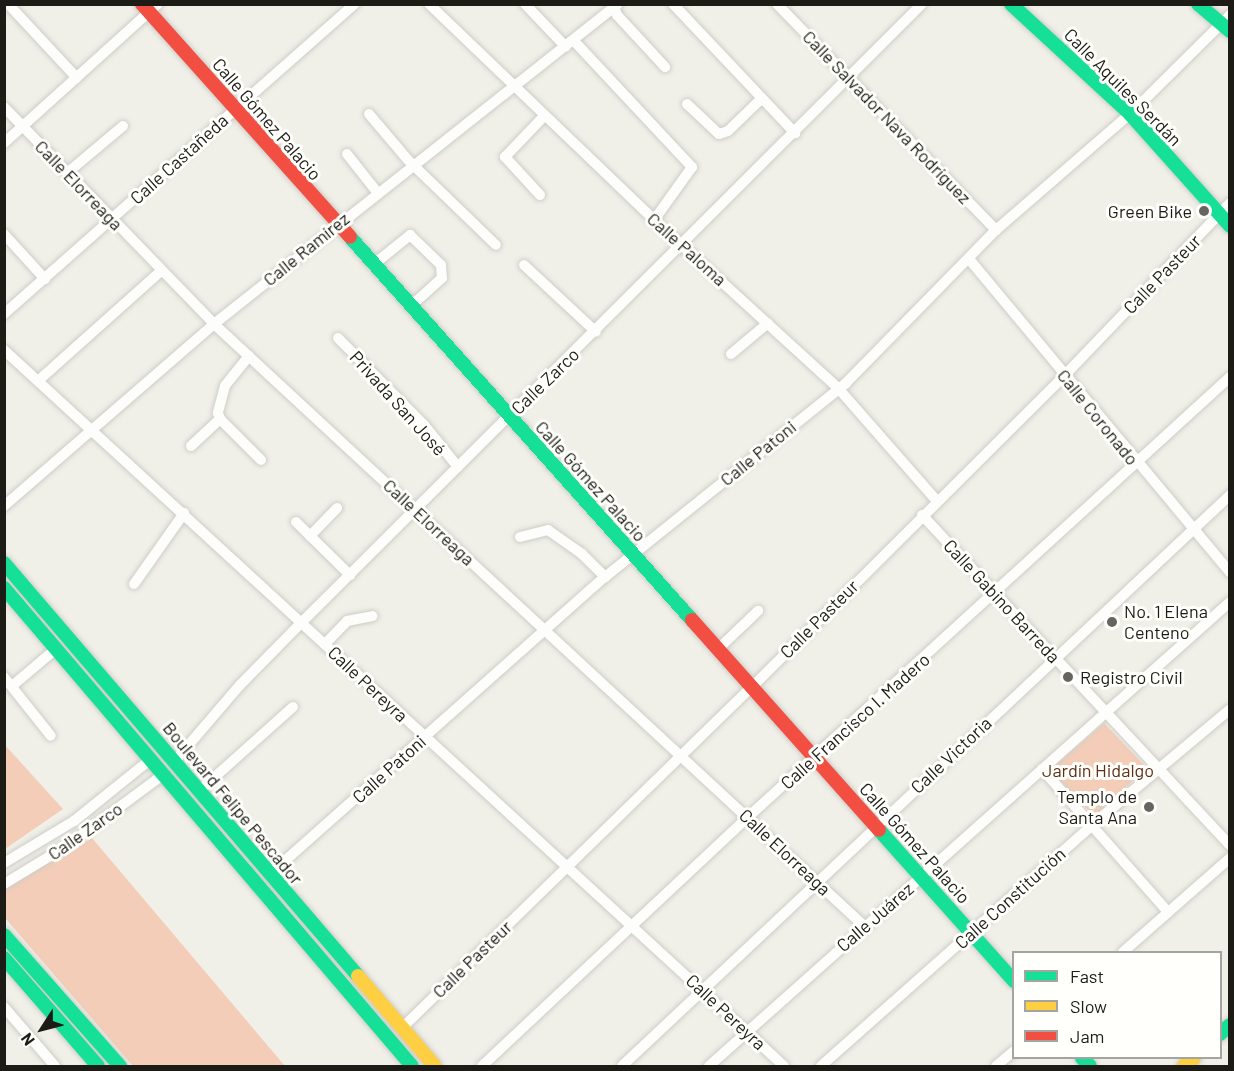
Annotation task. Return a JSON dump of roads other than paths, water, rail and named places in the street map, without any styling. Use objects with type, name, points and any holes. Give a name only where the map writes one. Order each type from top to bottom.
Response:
[{"type":"main road","name":"Calle Aquiles Serdán","points":[[1011,4],[1130,114],[1230,226]]},
{"type":"main road","points":[[1198,4],[1227,23]]},
{"type":"main road","name":"Calle Gómez Palacio","points":[[150,7],[235,109],[337,225],[1012,979]]},
{"type":"main road","name":"Boulevard Felipe Pescador","points":[[4,563],[435,1066]]},
{"type":"main road","name":"Boulevard Felipe Pescador","points":[[4,588],[412,1066]]},
{"type":"main road","points":[[164,774],[174,762]]},
{"type":"main road","points":[[225,847],[221,835],[229,826]]},
{"type":"main road","points":[[247,874],[261,877],[270,874]]},
{"type":"main road","points":[[4,935],[120,1066]]},
{"type":"main road","points":[[4,958],[98,1066]]},
{"type":"street","name":"Calle Castañeda","points":[[4,314],[355,4]]},
{"type":"street","name":"Calle Paloma","points":[[429,4],[544,116],[656,218],[682,246],[838,388],[937,501]]},
{"type":"street","points":[[525,4],[644,114],[693,169],[656,218]]},
{"type":"street","points":[[673,4],[795,133]]},
{"type":"street","name":"Calle Salvador Nava Rodríguez","points":[[777,4],[996,230]]},
{"type":"street","name":"Calle Zarco","points":[[174,762],[240,685],[302,622],[596,332],[922,4]]},
{"type":"street","points":[[10,6],[77,78]]},
{"type":"street","name":"Calle Ramírez","points":[[4,506],[214,324],[377,192],[570,44],[615,6]]},
{"type":"street","points":[[615,6],[665,67]]},
{"type":"street","points":[[4,143],[77,78],[150,7]]},
{"type":"street","name":"Calle Patoni","points":[[270,874],[605,577],[838,388],[996,230],[1130,114],[1227,23]]},
{"type":"street","points":[[687,104],[715,132],[724,134],[762,98]]},
{"type":"street","name":"Calle Elorreaga","points":[[4,107],[214,324],[864,926]]},
{"type":"street","points":[[369,114],[413,165],[496,245]]},
{"type":"street","points":[[540,195],[506,160],[506,154],[544,116]]},
{"type":"street","points":[[67,174],[123,126]]},
{"type":"street","points":[[347,153],[377,192]]},
{"type":"street","name":"Calle Pasteur","points":[[402,1028],[751,688],[1064,375],[1230,203]]},
{"type":"street","points":[[4,234],[45,279]]},
{"type":"street","points":[[374,265],[410,236],[441,265],[442,278],[411,306]]},
{"type":"street","name":"Calle Coronado","points":[[969,259],[1137,465],[1230,572]]},
{"type":"street","points":[[524,265],[596,332]]},
{"type":"street","points":[[39,380],[161,271]]},
{"type":"street","points":[[731,354],[768,323]]},
{"type":"street","name":"Privada San José","points":[[338,338],[424,425],[458,467]]},
{"type":"street","name":"Calle Pereyra","points":[[4,350],[92,428],[784,1066]]},
{"type":"street","points":[[249,356],[225,386],[219,404],[220,419],[261,460]]},
{"type":"street","name":"Calle Francisco I. Madero","points":[[482,1066],[747,818],[1137,465],[1230,377]]},
{"type":"street","points":[[191,446],[220,419]]},
{"type":"street","name":"Calle Victoria","points":[[622,1066],[1230,495]]},
{"type":"street","points":[[310,536],[337,508]]},
{"type":"street","points":[[134,584],[184,513]]},
{"type":"street","name":"Calle Gabino Barreda","points":[[922,515],[1230,845]]},
{"type":"street","points":[[296,522],[350,575]]},
{"type":"street","points":[[520,537],[548,530],[582,554],[605,577]]},
{"type":"street","name":"Calle Juárez","points":[[710,1066],[864,926],[1230,602]]},
{"type":"street","points":[[717,650],[758,611]]},
{"type":"street","points":[[325,644],[347,621],[373,616]]},
{"type":"street","points":[[51,736],[8,682],[57,648]]},
{"type":"street","points":[[199,791],[293,707]]},
{"type":"street","name":"Calle Constitución","points":[[821,1066],[1092,825],[1230,709]]},
{"type":"street","name":"Calle Zarco","points":[[4,863],[74,821],[151,759]]},
{"type":"street","points":[[1042,769],[1168,912]]},
{"type":"street","name":"Calle Zarco","points":[[4,884],[68,845],[164,774]]},
{"type":"street","points":[[1124,951],[1230,858]]},
{"type":"street","points":[[4,1007],[55,1066]]},
{"type":"street","points":[[996,1066],[1012,1053]]},
{"type":"place","name":"Green Bike","points":[[1204,211]]},
{"type":"place","name":"No. 1 Elena Centeno","points":[[1112,622]]},
{"type":"place","name":"Registro Civil","points":[[1068,677]]},
{"type":"place","name":"Templo de Santa Ana","points":[[1149,807]]},
{"type":"park label","name":"Jardín Hidalgo","points":[[1098,770]]}]
